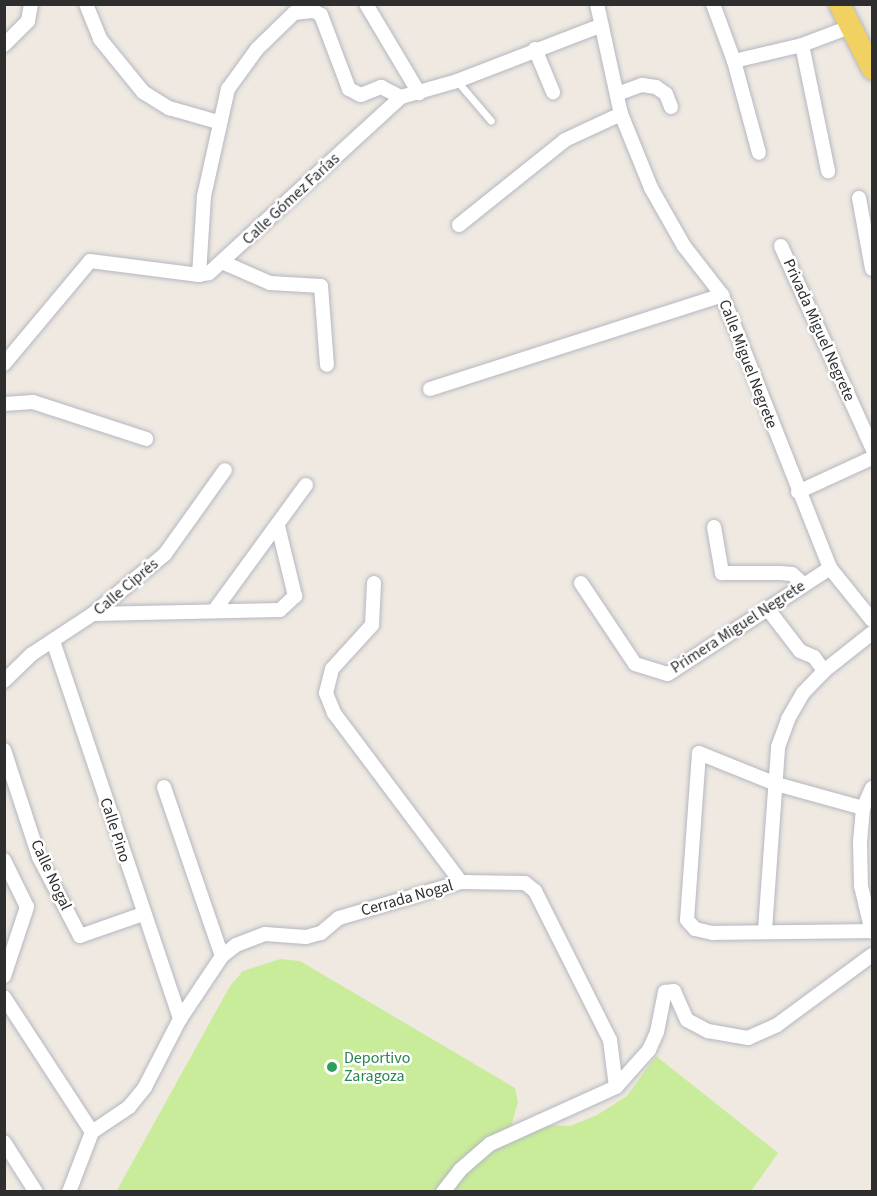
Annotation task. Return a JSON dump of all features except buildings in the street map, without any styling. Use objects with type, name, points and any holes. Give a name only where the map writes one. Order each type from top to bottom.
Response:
[{"type":"main road","points":[[839,4],[873,69]]},
{"type":"street","points":[[4,45],[28,21],[31,4]]},
{"type":"street","points":[[86,4],[100,39],[143,92],[169,108],[218,122]]},
{"type":"street","points":[[366,4],[419,93]]},
{"type":"street","name":"Calle Miguel Negrete","points":[[597,4],[621,114],[657,197],[684,246],[722,295],[830,568],[873,620]]},
{"type":"street","points":[[713,4],[734,61],[759,153]]},
{"type":"street","points":[[4,364],[90,261],[199,275],[204,196],[218,122],[228,88],[257,49],[294,13],[314,8],[326,22],[350,89],[360,95],[381,87],[401,98]]},
{"type":"street","name":"Calle Gómez Farías","points":[[199,275],[222,262],[401,98],[457,81],[602,25]]},
{"type":"street","points":[[734,61],[802,45],[852,26]]},
{"type":"street","points":[[802,45],[828,171]]},
{"type":"street","points":[[535,49],[553,92]]},
{"type":"street","points":[[617,94],[642,85],[656,87],[666,94],[672,107]]},
{"type":"street","points":[[459,225],[565,140],[621,114]]},
{"type":"street","points":[[860,198],[867,220],[873,268]]},
{"type":"street","name":"Privada Miguel Negrete","points":[[781,246],[873,448]]},
{"type":"street","points":[[222,262],[270,283],[321,286],[327,365]]},
{"type":"street","points":[[430,389],[722,295]]},
{"type":"street","points":[[4,404],[33,402],[146,439]]},
{"type":"street","points":[[798,492],[873,458]]},
{"type":"street","name":"Calle Ciprés","points":[[4,681],[32,654],[93,614],[165,554],[225,470]]},
{"type":"street","points":[[214,610],[306,485]]},
{"type":"street","points":[[93,614],[214,610],[267,612],[290,604],[294,585],[278,526]]},
{"type":"street","points":[[714,526],[722,573],[792,574],[803,584]]},
{"type":"street","name":"Primera Miguel Negrete","points":[[581,583],[635,664],[650,672],[668,674],[684,666],[767,608],[830,568]]},
{"type":"street","points":[[374,583],[372,625],[332,669],[326,693],[334,713],[461,882]]},
{"type":"street","points":[[767,608],[800,651],[814,657],[824,671]]},
{"type":"street","points":[[765,930],[778,747],[788,719],[803,693],[824,671],[873,633]]},
{"type":"street","name":"Calle Pino","points":[[54,641],[143,914],[180,1019]]},
{"type":"street","name":"Calle Nogal","points":[[4,750],[39,857],[80,936],[143,914]]},
{"type":"street","points":[[863,808],[776,784],[699,753],[687,920],[695,929],[713,933],[765,930],[872,932],[861,886],[863,808],[873,788]]},
{"type":"street","points":[[164,788],[222,956]]},
{"type":"street","points":[[4,860],[27,907],[4,976]]},
{"type":"street","name":"Cerrada Nogal","points":[[93,1132],[129,1107],[145,1087],[180,1019],[222,956],[250,939],[266,934],[306,937],[321,933],[339,918],[461,882],[525,883],[536,891],[610,1040],[616,1087]]},
{"type":"street","points":[[443,1191],[460,1170],[490,1144],[616,1087],[649,1050],[657,1032],[665,992],[674,991],[687,1020],[708,1031],[748,1038],[777,1025],[873,955]]},
{"type":"street","points":[[4,998],[93,1132],[69,1191]]},
{"type":"street","points":[[4,1142],[36,1191]]},
{"type":"lane","points":[[457,81],[491,121]]},
{"type":"green space","name":"Deportivo Zaragoza","points":[[280,959],[300,961],[515,1088],[518,1102],[506,1145],[526,1133],[552,1125],[570,1126],[597,1115],[627,1096],[656,1056],[778,1153],[751,1191],[116,1192],[230,986],[243,971]]},
{"type":"place","name":"Deportivo Zaragoza","points":[[332,1067]]}]
